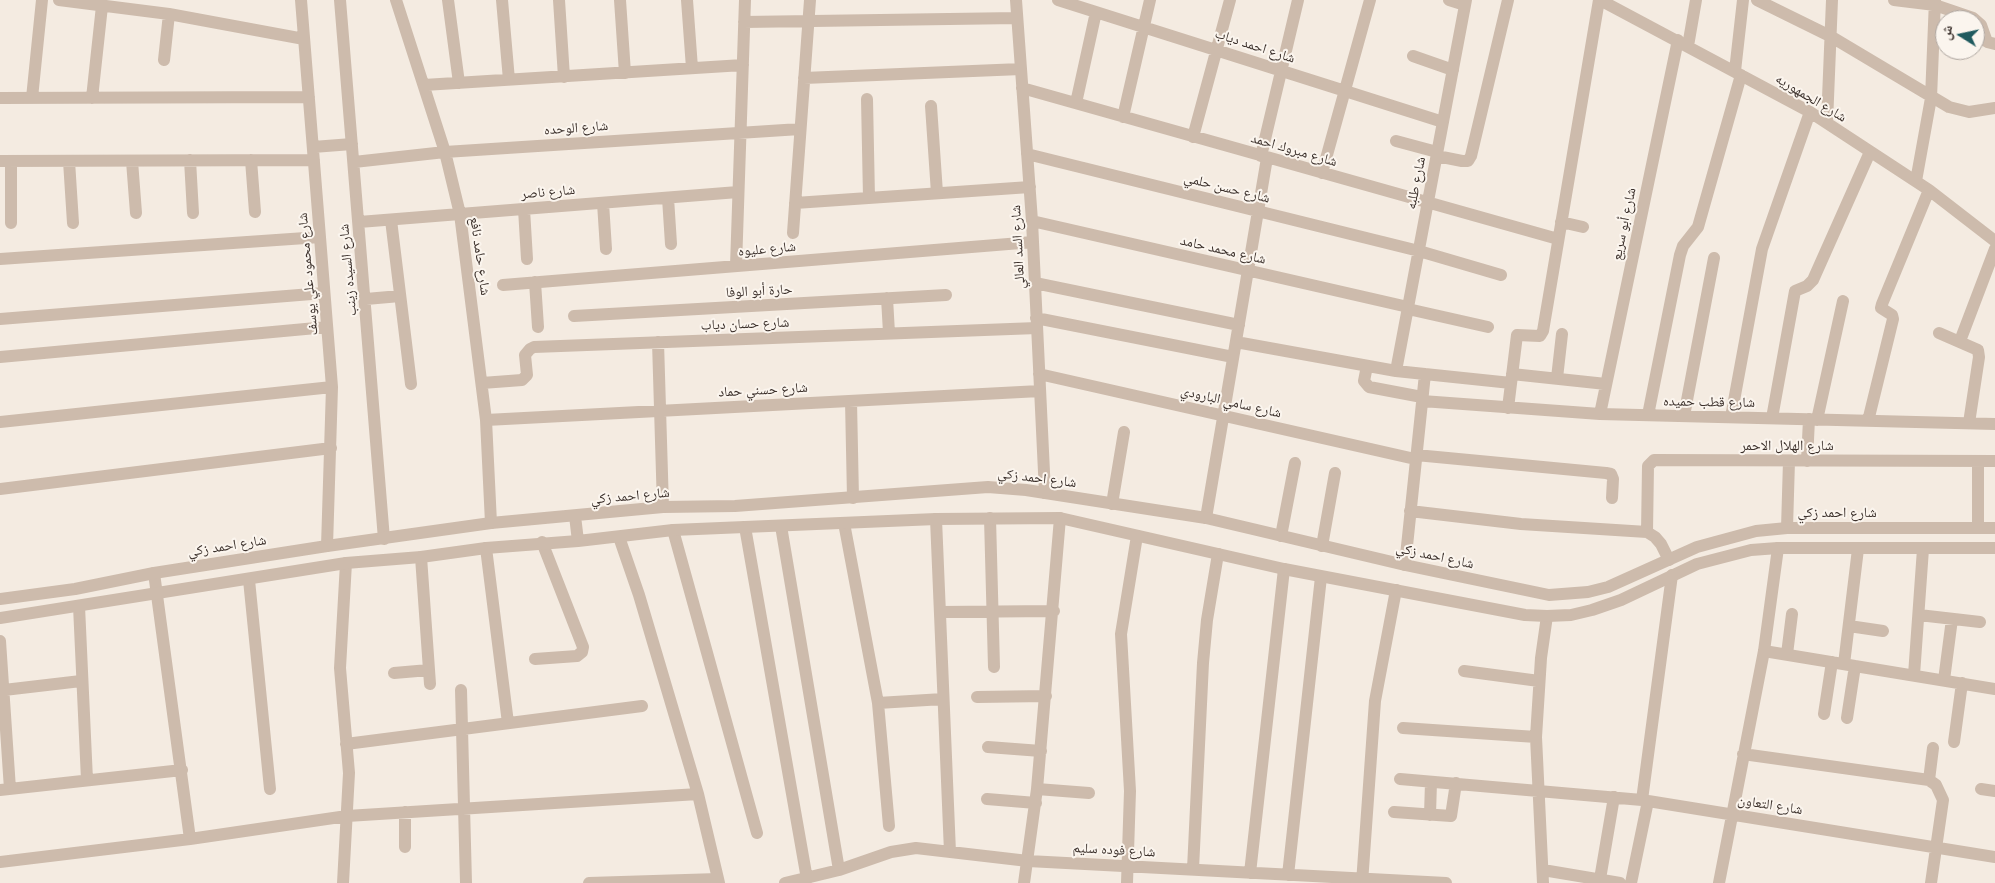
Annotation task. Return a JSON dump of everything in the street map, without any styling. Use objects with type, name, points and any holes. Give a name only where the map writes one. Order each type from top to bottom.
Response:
[{"type":"street","points":[[32,98],[42,0]]},
{"type":"street","points":[[59,0],[102,6],[146,6],[169,14],[304,39]]},
{"type":"street","name":"شارع محمود علي يوسف","points":[[301,0],[332,387],[326,546]]},
{"type":"street","name":"شارع السيده زينب","points":[[340,0],[366,299],[384,539]]},
{"type":"street","name":"شارع حامد نافع","points":[[396,0],[445,152],[460,214],[486,420],[491,523]]},
{"type":"street","points":[[448,0],[459,83]]},
{"type":"street","points":[[502,0],[509,80]]},
{"type":"street","points":[[559,0],[564,77]]},
{"type":"street","points":[[620,0],[625,73]]},
{"type":"street","points":[[687,0],[692,68]]},
{"type":"street","points":[[736,266],[745,0]]},
{"type":"street","points":[[793,233],[810,0]]},
{"type":"street","name":"شارع السد العالي","points":[[1016,0],[1030,186],[1045,493]]},
{"type":"street","name":"شارع احمد دياب","points":[[1058,0],[1093,7],[1144,27],[1443,122]]},
{"type":"street","points":[[1124,117],[1150,0]]},
{"type":"street","points":[[1193,137],[1230,0]]},
{"type":"street","points":[[1206,518],[1258,211],[1264,157],[1281,70],[1298,0]]},
{"type":"street","points":[[1322,173],[1370,0]]},
{"type":"street","points":[[1449,0],[1465,3]]},
{"type":"street","points":[[1396,141],[1462,161],[1468,161],[1472,156],[1508,0]]},
{"type":"street","points":[[1508,408],[1518,335],[1540,336],[1543,331],[1600,0]]},
{"type":"street","name":"شارع الجمهوريه","points":[[1600,0],[1810,112],[1929,190],[1995,242]]},
{"type":"street","name":"شارع أبو سريع","points":[[1600,414],[1683,43],[1696,0]]},
{"type":"street","points":[[1648,415],[1680,255],[1698,227],[1738,73],[1743,0]]},
{"type":"street","points":[[1757,0],[1830,36],[1949,107],[1968,112],[1995,108]]},
{"type":"street","points":[[1827,123],[1832,0]]},
{"type":"street","points":[[1894,0],[1935,3],[1973,18],[1981,25],[1987,42],[1995,44]]},
{"type":"street","name":"شارع طلبه","points":[[1396,371],[1465,3]]},
{"type":"street","points":[[1916,181],[1931,98],[1935,3]]},
{"type":"street","points":[[92,98],[102,6]]},
{"type":"street","points":[[1076,103],[1093,7]]},
{"type":"street","points":[[164,60],[169,14]]},
{"type":"street","points":[[744,22],[1017,18]]},
{"type":"street","points":[[1413,56],[1452,70]]},
{"type":"street","points":[[424,85],[743,65]]},
{"type":"street","points":[[804,78],[1021,69]]},
{"type":"street","name":"شارع مبروك احمد","points":[[1022,88],[1558,239]]},
{"type":"street","points":[[0,98],[309,97]]},
{"type":"street","points":[[866,99],[870,198]]},
{"type":"street","points":[[931,106],[937,193]]},
{"type":"street","points":[[1730,417],[1762,249],[1810,112]]},
{"type":"street","name":"شارع الوحده","points":[[354,162],[445,152],[800,129]]},
{"type":"street","points":[[11,223],[5,161],[251,160],[313,154],[352,144]]},
{"type":"street","points":[[1772,418],[1795,291],[1807,286],[1814,280],[1870,152]]},
{"type":"street","name":"شارع حسن حلمي","points":[[1027,154],[1419,251],[1501,275]]},
{"type":"street","points":[[190,160],[194,213]]},
{"type":"street","points":[[251,160],[255,212]]},
{"type":"street","points":[[69,161],[73,222]]},
{"type":"street","points":[[132,161],[136,213]]},
{"type":"street","points":[[795,203],[1030,186]]},
{"type":"street","points":[[1868,421],[1893,319],[1892,315],[1881,308],[1882,304],[1929,190]]},
{"type":"street","name":"شارع ناصر","points":[[359,222],[738,192]]},
{"type":"street","points":[[668,198],[671,244]]},
{"type":"street","points":[[603,203],[606,250]]},
{"type":"street","points":[[524,209],[527,259]]},
{"type":"street","points":[[391,220],[411,384]]},
{"type":"street","name":"شارع محمد حامد","points":[[1032,222],[1488,327]]},
{"type":"street","points":[[1561,222],[1583,226]]},
{"type":"street","points":[[0,259],[320,237]]},
{"type":"street","name":"شارع عليوه","points":[[503,285],[1033,242]]},
{"type":"street","points":[[1960,341],[1995,249]]},
{"type":"street","points":[[1684,416],[1714,258]]},
{"type":"street","points":[[535,282],[538,327]]},
{"type":"street","points":[[1035,283],[1239,325]]},
{"type":"street","points":[[0,319],[324,293]]},
{"type":"street","name":"حارة أبو الوفا","points":[[574,316],[946,295]]},
{"type":"street","points":[[366,299],[400,296]]},
{"type":"street","points":[[887,298],[889,333]]},
{"type":"street","points":[[1807,461],[1813,419],[1843,301]]},
{"type":"street","name":"شارع حسان دياب","points":[[482,383],[522,380],[527,375],[526,356],[530,349],[534,347],[889,333],[1037,323],[1233,357]]},
{"type":"street","points":[[0,357],[327,327]]},
{"type":"street","points":[[1939,333],[1978,350],[1979,357],[1969,424]]},
{"type":"street","points":[[1557,378],[1562,334]]},
{"type":"street","points":[[658,342],[663,507]]},
{"type":"street","points":[[1236,342],[1396,371],[1511,378],[1557,378],[1606,384]]},
{"type":"street","name":"شارع قطب حميده","points":[[1367,366],[1364,381],[1369,387],[1422,399],[1508,408],[1600,414],[1995,424]]},
{"type":"street","name":"شارع سامي البارودي","points":[[1039,374],[1416,457],[1611,474],[1612,498]]},
{"type":"street","points":[[1404,565],[1425,374]]},
{"type":"street","points":[[0,422],[332,387]]},
{"type":"street","name":"شارع حسني حماد","points":[[486,420],[1040,391]]},
{"type":"street","points":[[851,400],[853,498]]},
{"type":"street","points":[[1112,504],[1124,432]]},
{"type":"street","points":[[0,490],[330,448]]},
{"type":"street","name":"شارع الهلال الاحمر","points":[[1647,532],[1648,466],[1654,460],[1995,461]]},
{"type":"street","points":[[1787,528],[1789,461]]},
{"type":"street","points":[[1978,461],[1978,528]]},
{"type":"street","points":[[1281,536],[1295,463]]},
{"type":"street","points":[[1322,546],[1335,472]]},
{"type":"street","name":"شارع احمد زكي","points":[[0,599],[75,589],[154,573],[326,546],[491,523],[663,507],[735,506],[988,487],[1045,493],[1206,518],[1404,565],[1549,595],[1588,592],[1653,568],[1726,537],[1756,531],[1787,528],[1995,528]]},
{"type":"street","points":[[1410,511],[1521,524],[1647,532],[1655,537],[1669,560]]},
{"type":"street","points":[[575,516],[578,541]]},
{"type":"street","points":[[990,518],[994,667]]},
{"type":"street","points":[[1024,883],[1038,789],[1054,611],[1060,518]]},
{"type":"street","points":[[0,618],[249,580],[346,563],[421,557],[542,542],[578,541],[673,530],[844,522],[1060,518],[1321,577],[1525,615],[1547,616],[1571,615],[1592,610],[1620,600],[1672,575],[1724,556],[1778,548],[1995,548]]},
{"type":"street","points":[[936,519],[950,852]]},
{"type":"street","points":[[844,522],[878,704],[889,826]]},
{"type":"street","points":[[781,526],[839,870]]},
{"type":"street","points":[[745,527],[807,878]]},
{"type":"street","points":[[673,530],[757,833]]},
{"type":"street","points":[[1127,883],[1130,791],[1121,634],[1137,536]]},
{"type":"street","points":[[589,883],[719,881],[698,794],[639,595],[619,537]]},
{"type":"street","points":[[535,659],[577,656],[582,652],[582,647],[542,542]]},
{"type":"street","points":[[486,548],[508,723]]},
{"type":"street","points":[[1720,883],[1764,650],[1778,548]]},
{"type":"street","points":[[1847,718],[1844,664],[1858,549]]},
{"type":"street","points":[[1914,675],[1923,549]]},
{"type":"street","points":[[1193,869],[1203,663],[1207,620],[1218,554]]},
{"type":"street","points":[[421,557],[430,684]]},
{"type":"street","points":[[343,883],[349,773],[340,668],[346,563]]},
{"type":"street","points":[[1653,568],[1659,582]]},
{"type":"street","points":[[1250,873],[1284,569]]},
{"type":"street","points":[[154,573],[190,839]]},
{"type":"street","points":[[1631,883],[1645,801],[1672,575]]},
{"type":"street","points":[[1288,875],[1321,577]]},
{"type":"street","points":[[249,580],[270,789]]},
{"type":"street","points":[[1362,881],[1376,701],[1396,590]]},
{"type":"street","points":[[79,606],[87,780]]},
{"type":"street","points":[[941,612],[1054,611]]},
{"type":"street","points":[[1787,654],[1792,614]]},
{"type":"street","points":[[1919,615],[1980,622]]},
{"type":"street","points":[[1547,616],[1539,682],[1536,737],[1543,877],[1600,878],[1620,883]]},
{"type":"street","points":[[1944,680],[1952,619]]},
{"type":"street","points":[[1848,626],[1883,631]]},
{"type":"street","points":[[0,641],[4,690],[5,789],[182,770]]},
{"type":"street","points":[[1764,650],[1995,689]]},
{"type":"street","points":[[1824,714],[1844,664]]},
{"type":"street","points":[[394,673],[429,670]]},
{"type":"street","points":[[1464,671],[1539,682]]},
{"type":"street","points":[[4,690],[81,681]]},
{"type":"street","points":[[1954,742],[1962,683]]},
{"type":"street","points":[[461,690],[466,883]]},
{"type":"street","points":[[977,698],[1046,696]]},
{"type":"street","points":[[878,704],[944,700]]},
{"type":"street","points":[[346,744],[642,706]]},
{"type":"street","points":[[1403,728],[1536,737]]},
{"type":"street","points":[[988,748],[1041,751]]},
{"type":"street","points":[[1929,780],[1933,748]]},
{"type":"street","points":[[1743,754],[1929,780],[1936,785],[1943,800],[1931,883]]},
{"type":"street","name":"شارع التعاون","points":[[1400,779],[1645,801],[1995,857]]},
{"type":"street","points":[[1430,815],[1431,782]]},
{"type":"street","points":[[1394,812],[1448,816],[1453,814],[1456,784]]},
{"type":"street","points":[[1981,788],[1995,791]]},
{"type":"street","points":[[1038,789],[1089,793]]},
{"type":"street","points":[[0,862],[190,839],[348,816],[698,794]]},
{"type":"street","points":[[1600,878],[1614,797]]},
{"type":"street","points":[[988,799],[1036,803]]},
{"type":"street","points":[[405,812],[405,847]]},
{"type":"street","name":"شارع فوده سليم","points":[[785,883],[839,870],[902,850],[916,848],[1028,860],[1362,881],[1446,883]]}]
